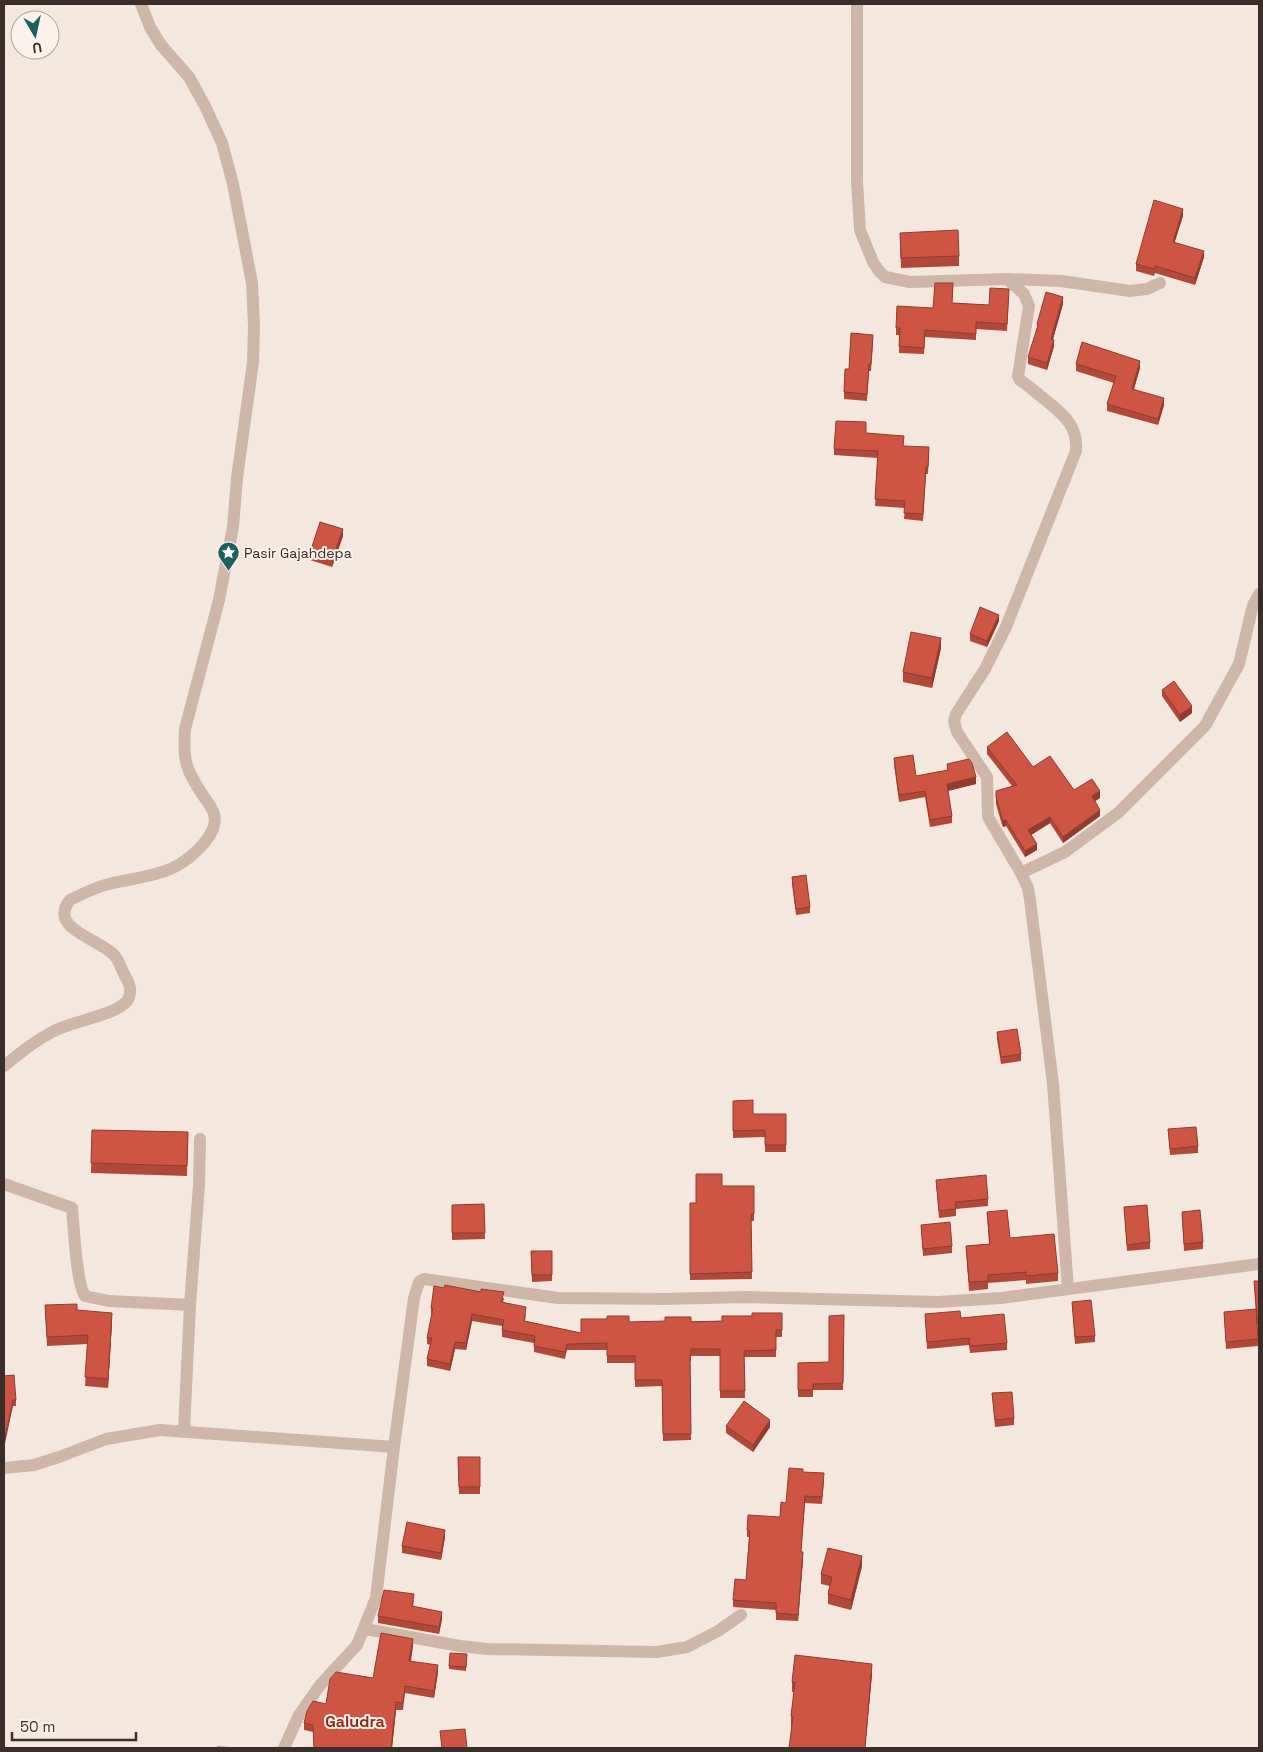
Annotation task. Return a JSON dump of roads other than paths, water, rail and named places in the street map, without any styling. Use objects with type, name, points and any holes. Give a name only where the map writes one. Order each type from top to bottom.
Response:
[{"type":"street","points":[[4,1066],[29,1046],[55,1030],[116,1008],[126,1002],[131,994],[130,985],[115,956],[94,940],[74,930],[66,922],[64,913],[66,905],[70,900],[107,884],[166,871],[189,859],[214,827],[214,813],[192,779],[184,760],[185,729],[219,600],[233,527],[237,478],[253,362],[252,283],[235,192],[222,143],[189,76],[157,39],[141,4]]},
{"type":"street","points":[[857,4],[857,181],[860,230],[874,262],[885,277],[910,282],[1007,279],[1061,281],[1130,291],[1147,289],[1160,283]]},
{"type":"street","points":[[1007,279],[1024,294],[1029,306],[1018,376],[1020,380],[1069,421],[1074,429],[1076,450],[996,650],[956,714],[954,721],[957,732],[987,777],[987,811],[989,820],[1028,888],[1053,1084],[1068,1289]]},
{"type":"street","points":[[1021,873],[1065,852],[1118,813],[1205,726],[1239,664],[1253,605],[1259,594]]},
{"type":"street","points":[[184,1431],[190,1305],[200,1186],[200,1139]]},
{"type":"street","points":[[4,1184],[72,1208],[79,1277],[84,1296],[109,1301],[190,1305]]},
{"type":"street","points":[[284,1748],[299,1715],[321,1684],[357,1645],[376,1598],[414,1298],[419,1282],[424,1279],[558,1298],[665,1299],[746,1296],[938,1302],[1001,1298],[1259,1264]]},
{"type":"street","points":[[4,1468],[34,1465],[59,1458],[106,1439],[160,1430],[394,1447]]},
{"type":"street","points":[[365,1629],[460,1646],[488,1649],[657,1652],[687,1647],[718,1631],[741,1615]]},
{"type":"place","name":"Pasir Gajahdepa","points":[[228,572]]},
{"type":"district","name":"Galudra","points":[[355,1721]]}]
